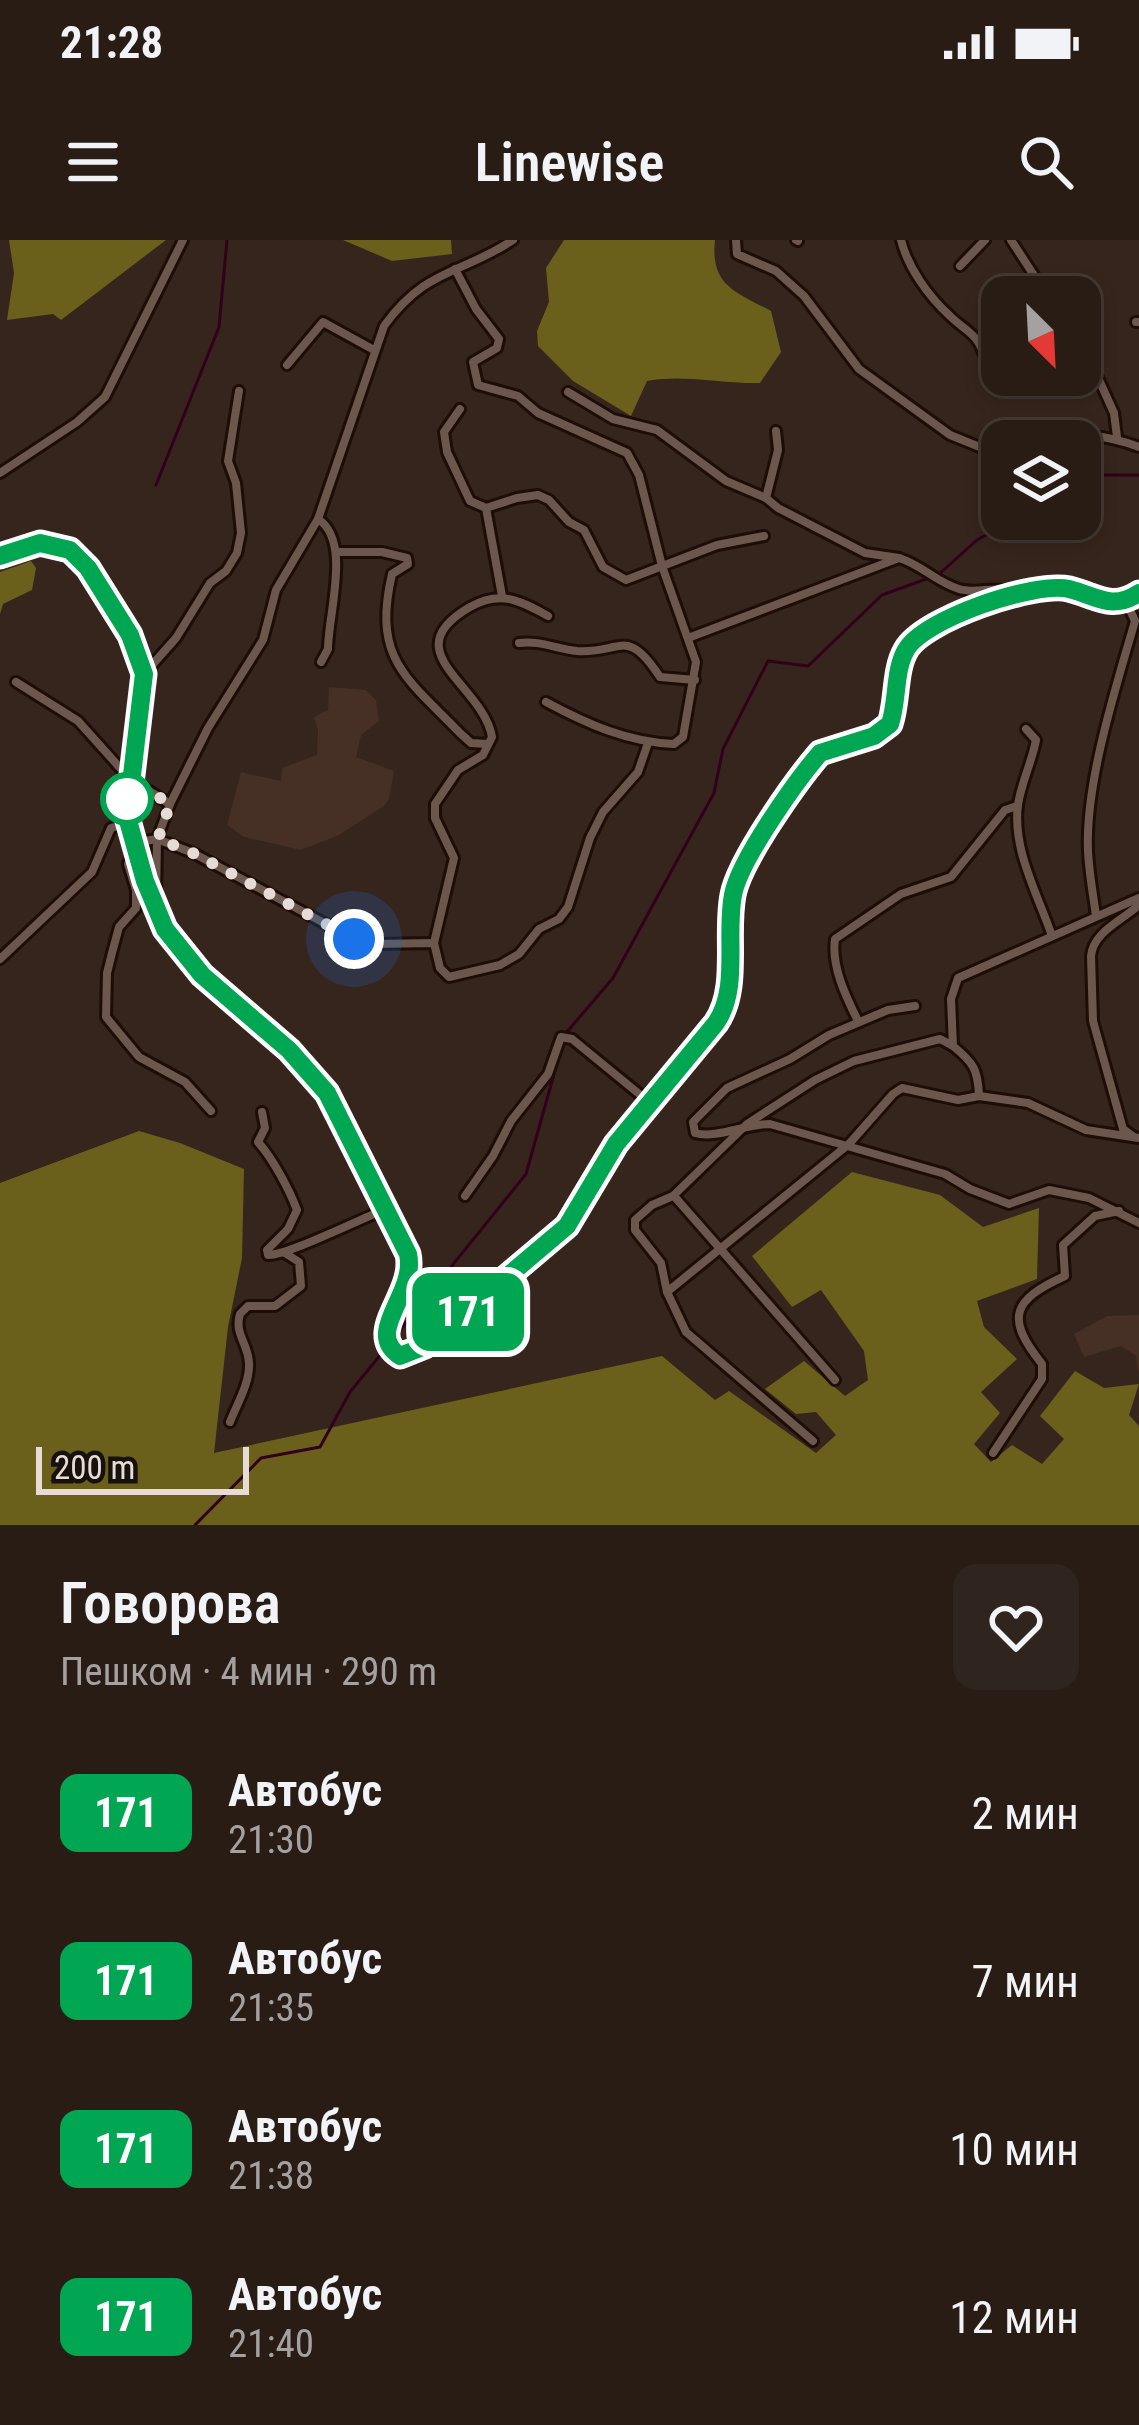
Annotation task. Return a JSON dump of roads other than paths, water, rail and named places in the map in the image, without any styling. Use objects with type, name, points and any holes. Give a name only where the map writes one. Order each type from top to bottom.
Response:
[{"type":"highway","points":[[0,556],[40,543],[70,550],[88,568],[130,635],[144,674],[128,823],[156,908],[165,929],[192,964],[289,1050],[327,1093],[411,1267],[410,1281],[389,1319],[388,1344],[400,1356],[425,1346],[556,1236],[649,1102],[724,1012],[734,888],[806,769],[826,749],[874,736],[890,724],[904,653],[924,630],[936,622],[1050,587],[1101,602],[1133,597]]},
{"type":"street","points":[[0,473],[77,422],[105,397],[183,240]]},
{"type":"street","points":[[156,908],[158,839],[170,804],[208,728],[262,640],[276,590],[318,519],[374,350],[402,301],[424,282],[513,240]]},
{"type":"street","points":[[736,240],[736,254],[776,271],[804,296],[859,369],[950,436],[981,448]]},
{"type":"street","points":[[901,240],[921,281],[981,344]]},
{"type":"street","points":[[960,266],[985,240]]},
{"type":"street","points":[[1011,240],[1034,276]]},
{"type":"street","points":[[454,269],[499,339],[497,348],[473,362],[478,385],[518,396],[538,413],[627,453],[639,475],[662,566],[696,662],[682,737],[674,744],[613,734],[546,702]]},
{"type":"street","points":[[287,364],[323,322],[374,350]]},
{"type":"street","points":[[1101,384],[1114,413],[1117,437]]},
{"type":"street","points":[[144,674],[237,553],[241,533],[236,484],[228,461],[239,391]]},
{"type":"street","points":[[568,392],[613,419],[657,430],[726,481],[865,553],[920,564],[930,575],[968,591],[1006,588],[1018,596]]},
{"type":"street","points":[[460,409],[444,432],[447,452],[470,501],[486,508]]},
{"type":"street","points":[[766,498],[778,450],[776,431]]},
{"type":"street","points":[[1101,434],[1139,447]]},
{"type":"street","points":[[486,508],[538,495],[549,500],[568,523],[584,530],[603,567],[626,580],[717,545],[764,536]]},
{"type":"street","points":[[486,508],[502,596]]},
{"type":"street","points":[[318,519],[334,535],[337,552],[328,649],[321,662]]},
{"type":"street","points":[[337,552],[382,552],[407,558],[407,564],[392,574],[385,601],[395,665],[461,734],[472,743],[488,744]]},
{"type":"street","points":[[688,638],[899,558]]},
{"type":"street","points":[[548,616],[502,596],[483,599],[451,617],[438,633],[436,641],[446,664],[491,730],[483,755],[458,770],[435,803],[435,818],[454,858],[434,943],[442,974],[449,977],[500,965],[519,954],[539,929],[559,919],[568,907],[603,812],[638,772],[648,743]]},
{"type":"street","points":[[1096,916],[1089,817],[1135,621],[1133,597]]},
{"type":"street","points":[[519,643],[572,651],[631,646],[643,653],[660,677],[695,680]]},
{"type":"street","points":[[16,682],[78,721],[130,779],[170,804]]},
{"type":"street","points":[[1026,729],[1036,740],[1017,806],[1025,867],[1052,936]]},
{"type":"street","points":[[858,1021],[840,976],[835,939],[902,894],[951,877],[1005,810],[1017,806]]},
{"type":"street","points":[[0,959],[92,872],[111,828],[128,823]]},
{"type":"street","points":[[211,1111],[185,1082],[139,1057],[106,1017],[106,973],[119,927],[136,908],[128,864],[134,847],[158,839],[193,853],[354,939],[374,944],[434,943]]},
{"type":"street","points":[[953,1046],[951,999],[958,978],[1096,916],[1139,902]]},
{"type":"street","points":[[1137,1138],[1123,1129],[1097,1042],[1091,956],[1101,935],[1139,902]]},
{"type":"street","points":[[915,1006],[858,1021],[727,1088],[693,1122],[695,1133],[704,1136],[747,1124],[770,1124],[945,1174],[1010,1204],[1049,1190],[1120,1210],[1139,1223]]},
{"type":"street","points":[[465,1196],[511,1121],[548,1074],[558,1041],[570,1039],[649,1102]]},
{"type":"street","points":[[813,1441],[686,1332],[667,1292],[661,1263],[635,1231],[635,1220],[652,1205],[674,1196],[747,1124],[854,1061],[940,1039],[974,1063],[981,1098]]},
{"type":"street","points":[[667,1292],[849,1144],[902,1088],[958,1100],[1028,1103],[1086,1130],[1137,1138]]},
{"type":"street","points":[[262,1112],[265,1128],[258,1142],[274,1162],[297,1210],[268,1255],[286,1253],[386,1209]]},
{"type":"street","points":[[674,1196],[835,1380]]},
{"type":"street","points":[[993,1453],[1042,1378],[1042,1364],[1021,1338],[1016,1320],[1020,1306],[1042,1287],[1065,1276],[1063,1245],[1095,1216],[1120,1210]]},
{"type":"street","points":[[230,1422],[250,1362],[239,1336],[240,1314],[248,1306],[275,1306],[302,1286],[299,1262],[286,1253]]},
{"type":"waterway","points":[[156,485],[219,327],[227,240]]},
{"type":"waterway","points":[[1101,475],[1139,475]]},
{"type":"waterway","points":[[938,575],[981,538]]},
{"type":"waterway","points":[[566,1033],[613,978],[714,793],[723,749],[768,661],[808,666],[882,595],[929,578]]},
{"type":"waterway","points":[[392,1340],[526,1174],[563,1042]]},
{"type":"waterway","points":[[195,1525],[261,1458],[320,1447],[350,1392],[386,1348]]}]
